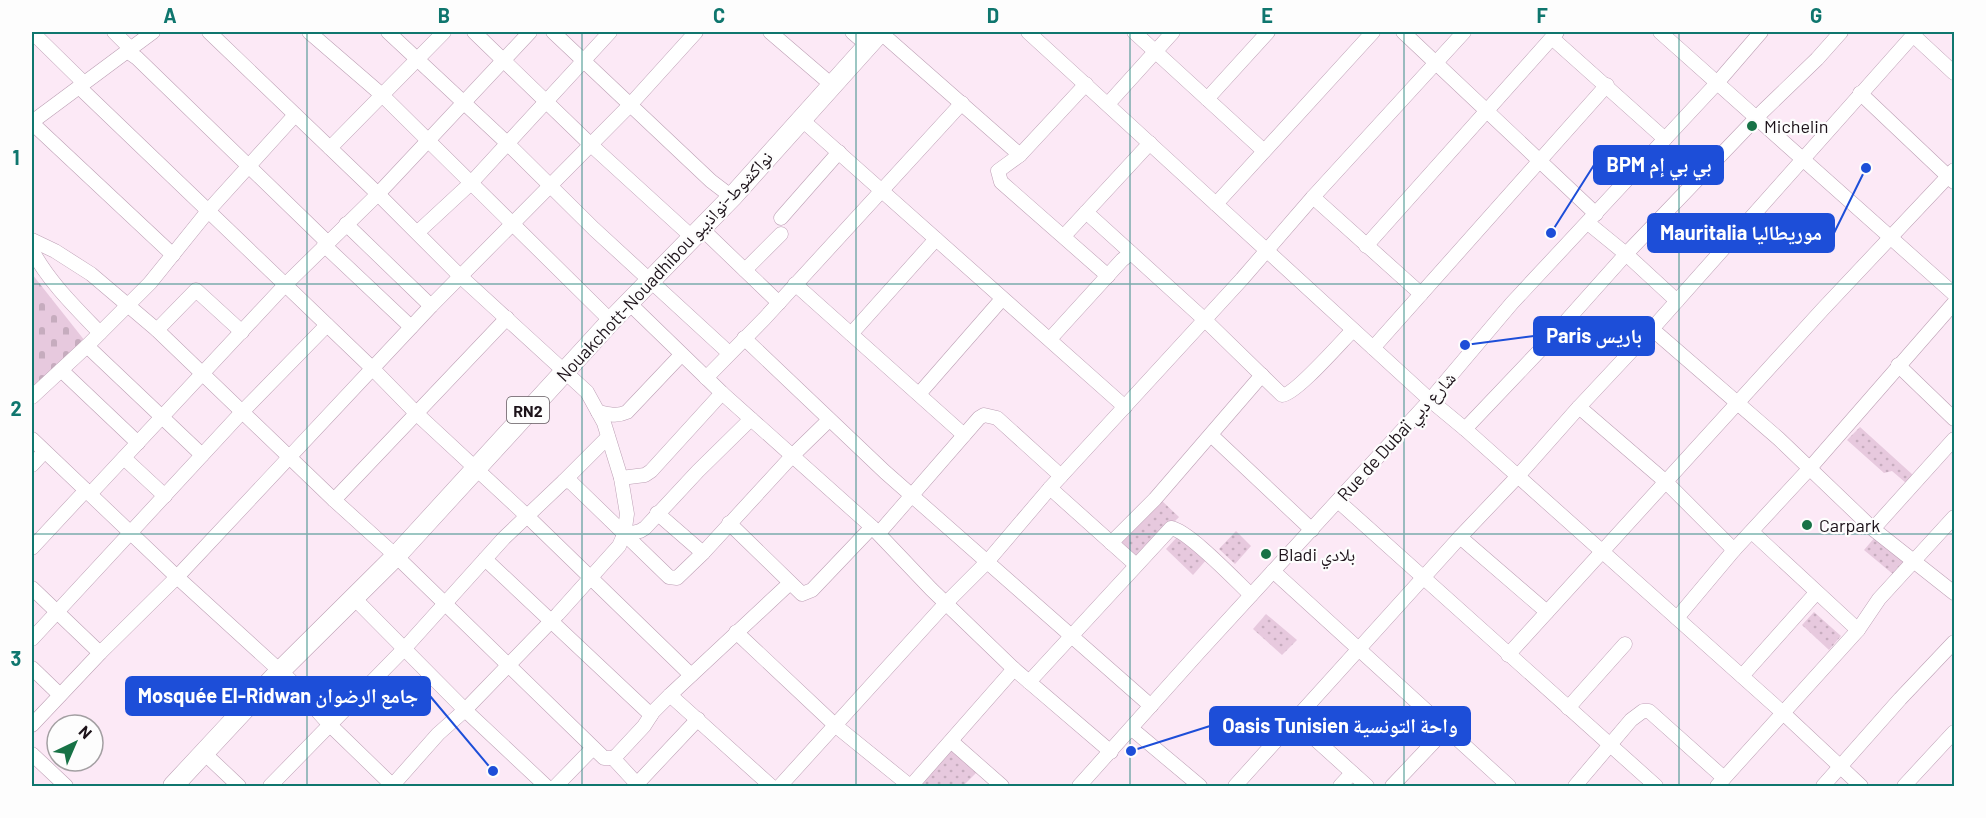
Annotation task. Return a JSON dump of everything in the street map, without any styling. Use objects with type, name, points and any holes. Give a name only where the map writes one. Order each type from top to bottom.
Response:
[{"type":"highway","name":"Nouakchott-Nouadhibou نواكشوط-نواذيبو","points":[[173,786],[280,671],[396,556],[611,321],[732,197],[876,36]]},
{"type":"street","points":[[32,32],[81,85],[208,211],[690,675]]},
{"type":"street","points":[[114,32],[137,58],[250,166],[411,327]]},
{"type":"street","points":[[153,32],[32,123],[173,255]]},
{"type":"street","points":[[32,439],[44,453],[280,671],[329,724],[392,786],[438,734],[465,710],[591,578],[619,546],[624,535],[627,514],[621,478],[608,437],[587,392],[460,276],[418,232],[209,32]]},
{"type":"street","points":[[309,32],[382,95],[611,321]]},
{"type":"street","points":[[388,32],[506,142],[594,230],[729,354]]},
{"type":"street","points":[[330,148],[444,32]]},
{"type":"street","points":[[474,32],[590,144],[745,270],[779,303]]},
{"type":"street","points":[[32,548],[124,458],[285,285],[378,194],[530,32]]},
{"type":"street","points":[[553,32],[711,181],[732,197]]},
{"type":"street","points":[[418,232],[471,183],[506,142],[610,32]]},
{"type":"street","points":[[32,725],[100,653],[177,577],[430,306],[630,105],[696,32]]},
{"type":"street","points":[[770,32],[833,86]]},
{"type":"street","points":[[852,32],[876,36],[962,104],[1020,155]]},
{"type":"street","points":[[1028,32],[1430,400],[1742,676],[1861,786]]},
{"type":"street","points":[[1134,32],[1264,151]]},
{"type":"street","points":[[1108,104],[1173,32]]},
{"type":"street","points":[[1207,99],[1268,32]]},
{"type":"street","points":[[1216,204],[1373,32]]},
{"type":"street","points":[[1403,32],[1540,161],[1626,254],[1677,301]]},
{"type":"street","points":[[780,786],[946,603],[987,562],[1050,488],[1205,320],[1313,197],[1464,32]]},
{"type":"street","points":[[1660,32],[1954,294]]},
{"type":"street","name":"Rue de Dubaï شارع دبي","points":[[1079,786],[1430,400],[1512,303],[1717,83],[1761,32]]},
{"type":"street","points":[[1465,429],[1543,347],[1626,254],[1842,32]]},
{"type":"street","points":[[1235,786],[1652,329],[1915,33],[1954,73]]},
{"type":"street","points":[[1366,246],[1555,34],[1606,86],[1665,139]]},
{"type":"street","points":[[1086,84],[1020,155],[998,171],[1001,182],[1108,276]]},
{"type":"street","points":[[1373,348],[1606,86]]},
{"type":"street","points":[[1508,655],[1890,238],[1953,176],[1860,93]]},
{"type":"street","points":[[705,378],[779,303],[962,104]]},
{"type":"street","points":[[32,397],[150,283],[208,211],[295,116]]},
{"type":"street","points":[[801,118],[1125,407]]},
{"type":"street","points":[[1064,236],[1150,143]]},
{"type":"street","points":[[781,218],[839,152]]},
{"type":"street","points":[[1313,197],[1421,294]]},
{"type":"street","points":[[1086,212],[1205,320],[1282,395],[1286,395],[1305,379],[1353,330]]},
{"type":"street","points":[[346,224],[430,306]]},
{"type":"street","points":[[745,270],[781,234]]},
{"type":"street","points":[[850,334],[936,239]]},
{"type":"street","points":[[32,240],[55,251],[91,274],[157,330],[334,501],[396,556],[604,758],[613,758],[690,675],[790,583]]},
{"type":"street","points":[[32,250],[68,298],[100,333]]},
{"type":"street","points":[[1050,339],[1131,253]]},
{"type":"street","points":[[795,284],[964,435]]},
{"type":"street","points":[[157,330],[196,290],[242,332]]},
{"type":"street","points":[[919,394],[1002,299]]},
{"type":"street","points":[[629,303],[705,378],[875,530],[1014,669],[1111,752]]},
{"type":"street","points":[[1677,618],[1734,550],[1810,468],[1954,303]]},
{"type":"street","points":[[334,501],[507,318]]},
{"type":"street","points":[[32,639],[242,412],[327,325]]},
{"type":"street","points":[[1652,329],[1810,468],[1874,529],[1954,593]]},
{"type":"street","points":[[744,338],[885,472],[1151,706]]},
{"type":"street","points":[[87,346],[202,455]]},
{"type":"street","points":[[598,412],[613,416],[627,412],[681,355]]},
{"type":"street","points":[[1898,365],[1954,419]]},
{"type":"street","points":[[61,370],[138,443]]},
{"type":"street","points":[[1111,543],[1155,499],[1262,375]]},
{"type":"street","points":[[621,478],[645,475],[651,471],[722,393]]},
{"type":"street","points":[[1579,407],[1666,482],[1734,550]]},
{"type":"street","points":[[729,524],[802,594],[812,590],[875,530],[984,415],[997,418],[1061,476]]},
{"type":"street","points":[[624,535],[640,531],[751,419]]},
{"type":"street","points":[[564,481],[575,486],[669,577],[677,578],[829,420]]},
{"type":"street","points":[[1211,435],[1312,530]]},
{"type":"street","points":[[270,786],[404,648],[485,559],[608,437]]},
{"type":"street","points":[[1874,529],[1954,440]]},
{"type":"street","points":[[32,465],[44,453]]},
{"type":"street","points":[[124,458],[165,496]]},
{"type":"street","points":[[1050,488],[1136,565]]},
{"type":"street","points":[[1338,501],[1656,786]]},
{"type":"street","points":[[657,513],[703,553]]},
{"type":"street","points":[[1575,786],[1638,713],[1643,711],[1650,711],[1720,782],[1858,630],[1879,599],[1954,517]]},
{"type":"street","points":[[1029,682],[1171,528],[1178,529],[1251,595]]},
{"type":"street","points":[[1752,532],[1858,630]]},
{"type":"street","points":[[1460,537],[1547,612]]},
{"type":"street","points":[[485,559],[651,715]]},
{"type":"street","points":[[1273,571],[1509,786]]},
{"type":"street","points":[[32,588],[100,653]]},
{"type":"street","points":[[1742,676],[1816,593]]},
{"type":"street","points":[[353,597],[465,710],[546,786]]},
{"type":"street","points":[[736,632],[836,726],[910,786],[952,742],[1014,669]]},
{"type":"street","points":[[1823,786],[1954,642]]},
{"type":"street","points":[[1568,708],[1625,644]]},
{"type":"street","points":[[32,668],[60,695]]},
{"type":"street","points":[[670,695],[771,786]]},
{"type":"street","points":[[613,758],[636,785],[698,719]]},
{"type":"street","points":[[1295,721],[1367,786]]},
{"type":"street","points":[[1132,729],[1200,786]]},
{"type":"street","points":[[1392,786],[1446,729]]},
{"type":"street","points":[[1904,786],[1954,732]]},
{"type":"street","points":[[952,742],[1002,786]]},
{"type":"street","points":[[556,786],[593,748]]},
{"type":"street","points":[[204,753],[239,786]]},
{"type":"street","points":[[32,754],[66,786]]},
{"type":"street","points":[[1340,786],[1352,773]]},
{"type":"green space","points":[[32,274],[85,341],[32,392]]},
{"type":"green space","points":[[1860,427],[1913,475],[1906,483],[1892,471],[1884,473],[1847,440]]},
{"type":"green space","points":[[1161,500],[1179,517],[1135,561],[1116,544]]},
{"type":"green space","points":[[1236,531],[1251,546],[1235,564],[1219,549]]},
{"type":"green space","points":[[1180,534],[1207,559],[1193,575],[1166,549]]},
{"type":"green space","points":[[1876,536],[1906,560],[1894,575],[1864,550]]},
{"type":"green space","points":[[1814,612],[1841,636],[1829,650],[1802,625]]},
{"type":"green space","points":[[1266,614],[1297,640],[1282,655],[1253,629]]},
{"type":"green space","points":[[950,744],[981,768],[963,786],[914,786]]},
{"type":"place","name":"Michelin","points":[[1752,126]]},
{"type":"place","name":"Mauritalia موريطاليا","points":[[1866,168]]},
{"type":"place","name":"BPM بي بي إم","points":[[1551,233]]},
{"type":"place","name":"Paris باريس","points":[[1465,345]]},
{"type":"place","name":"Carpark","points":[[1807,525]]},
{"type":"place","name":"Bladi بلادي","points":[[1266,554]]},
{"type":"place","name":"Oasis Tunisien واحة التونسية","points":[[1131,751]]},
{"type":"place","name":"Mosquée El-Ridwan جامع الرضوان","points":[[493,771]]}]
